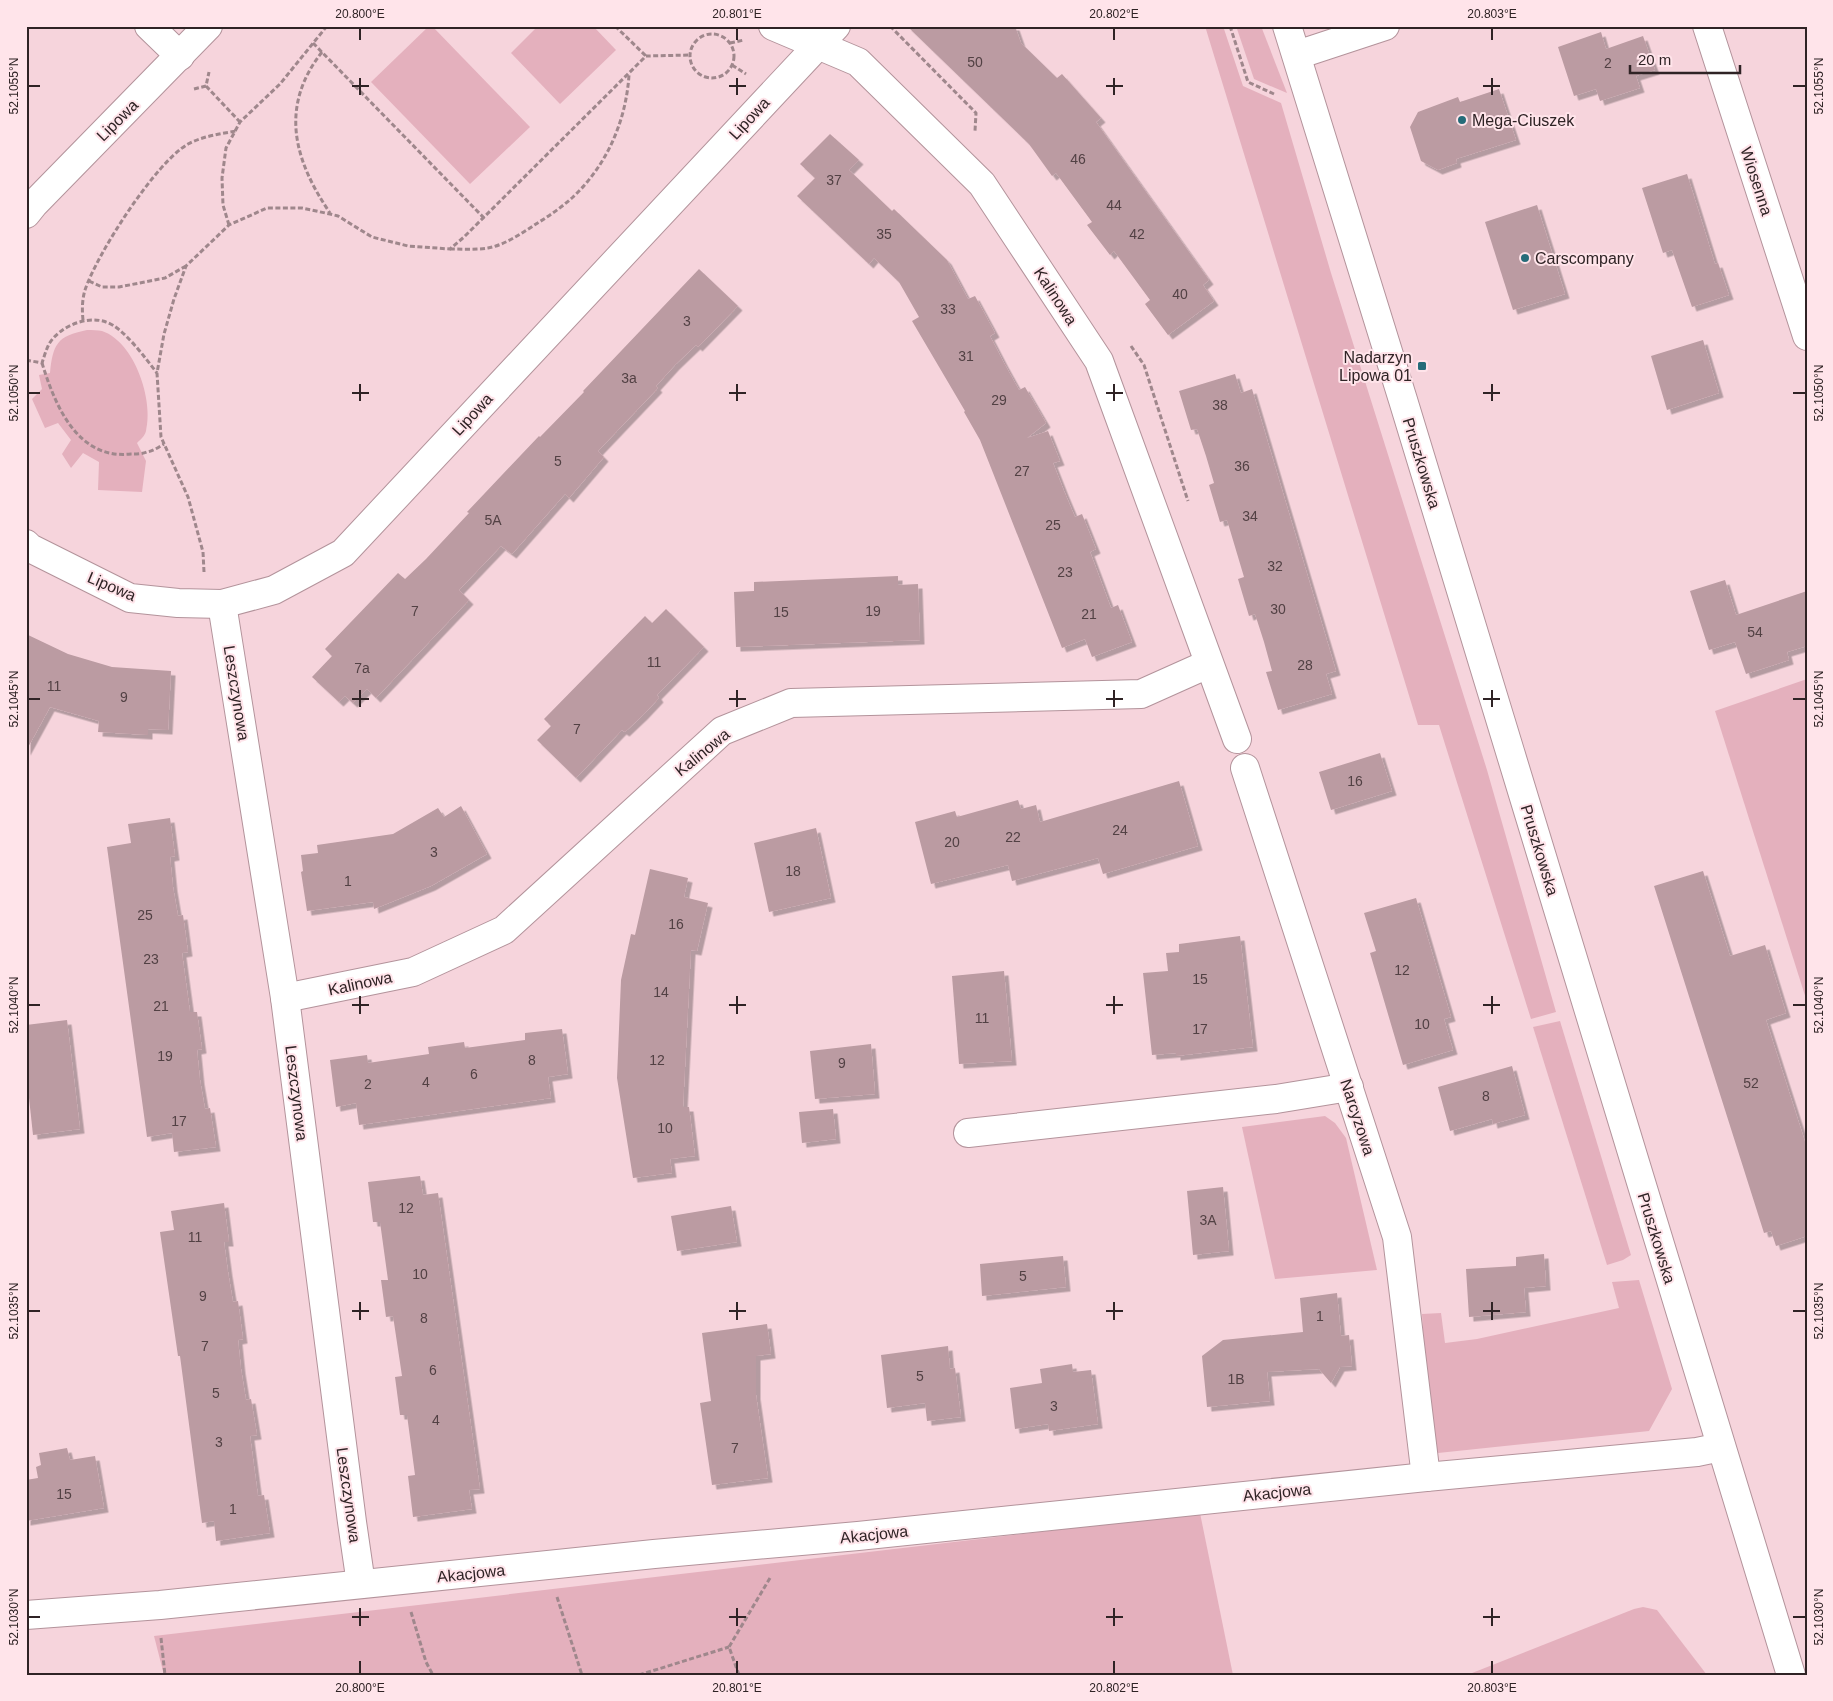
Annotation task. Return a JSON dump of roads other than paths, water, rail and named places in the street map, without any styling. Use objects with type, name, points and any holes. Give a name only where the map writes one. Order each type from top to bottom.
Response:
[{"type":"street","points":[[150,26],[180,56]]},
{"type":"street","name":"Lipowa","points":[[26,214],[208,26]]},
{"type":"street","name":"Kalinowa","points":[[773,26],[827,36],[858,62],[982,184],[1099,361],[1208,664],[1237,739]]},
{"type":"street","name":"Pruszkowska","points":[[1287,26],[1791,1675]]},
{"type":"street","points":[[1296,54],[1385,26]]},
{"type":"street","name":"Wiosenna","points":[[1707,26],[1807,336]]},
{"type":"street","name":"Lipowa","points":[[26,544],[30,548],[130,598],[178,603],[222,604],[274,590],[343,553],[827,36]]},
{"type":"street","name":"Leszczynowa","points":[[222,604],[285,998],[361,1584]]},
{"type":"street","name":"Kalinowa","points":[[285,998],[413,972],[504,930],[722,730],[791,703],[1141,694],[1208,664]]},
{"type":"street","name":"Narcyzowa","points":[[1245,768],[1397,1237],[1426,1477]]},
{"type":"street","points":[[968,1134],[1276,1099],[1349,1087]]},
{"type":"street","name":"Akacjowa","points":[[26,1614],[160,1605],[1426,1477],[1697,1452],[1721,1447]]},
{"type":"place","name":"Mega-Ciuszek","points":[[1462,120]]},
{"type":"place","name":"Carscompany","points":[[1525,258]]},
{"type":"place","name":"Nadarzyn Lipowa 01","points":[[1422,366]]}]
